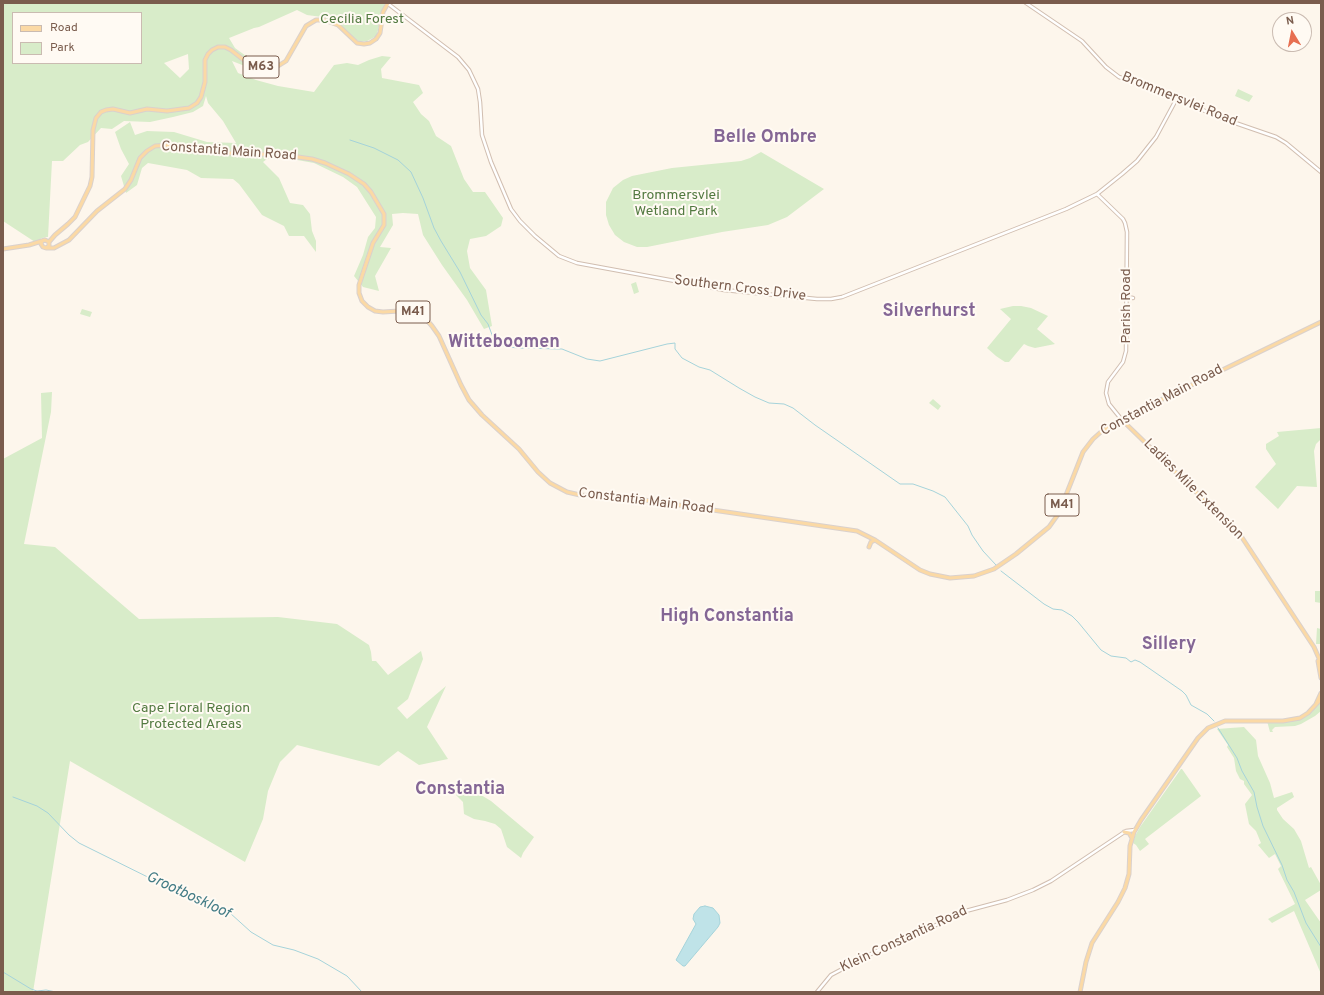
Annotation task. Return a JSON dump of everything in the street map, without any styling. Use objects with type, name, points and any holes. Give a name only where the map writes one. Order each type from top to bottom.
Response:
[{"type":"main road","name":"M63","points":[[47,248],[49,246],[48,242],[75,217],[90,186],[92,177],[93,130],[96,118],[101,112],[113,109],[130,113],[147,109],[166,111],[189,108],[201,97],[205,82],[205,60],[212,50],[218,47],[226,47],[245,61],[255,66],[278,66],[286,61],[306,26],[316,20],[324,20],[336,24],[342,28],[355,42],[369,44],[376,39],[380,33],[383,12],[388,3]]},
{"type":"main road","name":"Constantia Main Road","points":[[42,247],[54,248],[72,237],[97,211],[126,188],[140,158],[155,146],[169,145],[200,152],[284,155],[312,159],[325,163],[349,174],[364,184],[371,192],[384,214],[384,225],[373,244],[359,285],[359,293],[362,301],[374,311],[410,312],[417,313],[425,318],[439,336],[469,400],[482,415],[519,448],[538,472],[550,483],[567,492],[580,495],[636,500],[849,530],[861,533],[876,540],[920,570],[930,574],[950,578],[966,578],[994,569],[1016,554],[1052,524],[1059,513],[1081,456],[1097,435],[1122,420],[1321,322]]},
{"type":"main road","points":[[42,242],[42,247]]},
{"type":"main road","name":"M63","points":[[3,249],[48,242]]},
{"type":"main road","points":[[48,242],[54,245],[61,244]]},
{"type":"main road","name":"M63","points":[[29,245],[42,247]]},
{"type":"main road","name":"Ladies Mile Extension","points":[[1122,420],[1241,536],[1312,644],[1321,663]]},
{"type":"main road","points":[[869,547],[872,542],[876,540]]},
{"type":"main road","name":"Ladies Mile Extension","points":[[1312,644],[1321,670],[1321,678]]},
{"type":"main road","points":[[1317,653],[1321,656]]},
{"type":"main road","points":[[1316,704],[1321,693]]},
{"type":"main road","points":[[1080,992],[1091,945],[1125,888],[1129,874],[1129,851],[1135,831],[1196,741],[1208,728],[1218,723],[1230,720],[1283,721],[1294,719],[1308,713],[1321,699]]},
{"type":"main road","points":[[1124,832],[1129,833],[1132,838]]},
{"type":"street","name":"Southern Cross Drive","points":[[388,3],[458,57],[472,74],[478,89],[480,102],[480,128],[484,143],[504,195],[511,209],[525,227],[563,258],[577,263],[718,289],[817,299],[836,298],[859,291],[1066,209],[1097,194],[1122,174],[1145,151],[1163,125],[1177,98]]},
{"type":"street","name":"Brommersvlei Road","points":[[1026,3],[1082,41],[1106,68],[1119,77],[1159,90],[1218,117],[1276,137],[1286,143],[1321,172]]},
{"type":"street","name":"Parish Road","points":[[1097,194],[1119,214],[1126,225],[1126,355],[1121,366],[1110,380],[1106,392],[1109,404],[1122,420]]},
{"type":"street","points":[[1127,297],[1133,298]]},
{"type":"street","name":"Klein Constantia Road","points":[[817,992],[834,973],[886,946],[919,934],[962,912],[1012,898],[1046,884],[1124,832],[1129,830],[1135,831]]},
{"type":"green space","name":"Cecilia Forest","points":[[3,3],[385,3],[377,34],[375,37],[367,41],[360,42],[355,39],[340,24],[322,17],[307,15],[297,10],[259,27],[229,38],[235,48],[246,56],[260,72],[232,61],[238,73],[256,80],[278,86],[314,92],[334,65],[347,63],[358,65],[382,56],[391,57],[381,69],[382,78],[419,85],[423,93],[413,102],[421,114],[429,121],[436,136],[451,146],[464,179],[473,192],[485,192],[503,218],[501,226],[486,236],[470,239],[467,251],[470,268],[486,290],[492,326],[484,329],[467,300],[423,235],[418,214],[392,214],[393,225],[380,247],[391,248],[375,276],[379,291],[363,287],[354,276],[363,255],[368,237],[375,228],[376,217],[357,187],[343,177],[314,163],[286,158],[267,159],[263,162],[279,178],[290,203],[303,205],[310,214],[312,231],[316,241],[316,252],[304,236],[289,236],[284,226],[262,215],[239,184],[233,179],[201,178],[187,170],[148,163],[142,168],[137,185],[126,193],[121,176],[129,164],[121,149],[115,132],[130,122],[135,135],[147,131],[174,132],[207,142],[236,143],[223,121],[208,103],[206,96],[203,106],[193,112],[150,122],[124,121],[112,129],[101,128],[88,142],[80,145],[63,161],[52,161],[48,237],[42,238],[35,242],[3,221]],"holes":[[[188,54],[189,69],[180,78],[164,63]]]},
{"type":"green space","points":[[1238,89],[1253,96],[1249,102],[1235,96]]},
{"type":"green space","name":"Brommersvlei Wetland Park","points":[[761,152],[824,189],[787,217],[768,225],[722,232],[647,247],[637,247],[624,242],[615,235],[609,225],[606,215],[606,202],[613,188],[623,180],[632,176],[672,168],[741,161]]},
{"type":"green space","points":[[636,282],[639,292],[634,294],[631,284]]},
{"type":"green space","points":[[1013,306],[1031,308],[1048,316],[1037,329],[1055,344],[1035,348],[1024,344],[1009,362],[1005,362],[987,348],[1011,319],[1000,309]]},
{"type":"green space","points":[[82,309],[92,312],[90,317],[80,314]]},
{"type":"green space","name":"Cape Floral Region Protected Areas","points":[[52,392],[51,412],[24,544],[55,547],[139,619],[278,617],[337,624],[369,645],[372,661],[376,661],[388,675],[421,651],[423,659],[408,699],[397,708],[407,719],[446,686],[427,727],[448,759],[419,765],[398,751],[379,766],[297,745],[280,762],[268,791],[263,819],[245,862],[70,761],[33,992],[3,992],[3,459],[42,438],[41,393]]},
{"type":"green space","points":[[933,399],[941,406],[938,410],[929,403]]},
{"type":"green space","points":[[1321,428],[1321,439],[1316,444],[1314,451],[1317,487],[1297,486],[1278,509],[1255,487],[1276,464],[1266,449],[1266,444],[1279,436],[1277,432]]},
{"type":"green space","points":[[1315,591],[1321,591],[1321,603],[1315,602]]},
{"type":"green space","points":[[1317,628],[1321,629],[1321,644],[1316,644]]},
{"type":"green space","points":[[1321,699],[1321,711],[1315,716],[1295,726],[1275,727],[1272,730],[1273,732],[1270,732],[1267,721],[1283,721],[1304,716]]},
{"type":"green space","points":[[1244,727],[1256,740],[1258,756],[1270,783],[1274,798],[1292,792],[1294,797],[1277,808],[1277,810],[1283,819],[1294,829],[1301,841],[1309,868],[1311,867],[1321,885],[1321,890],[1305,900],[1321,923],[1321,974],[1294,911],[1272,923],[1268,919],[1295,904],[1278,869],[1281,866],[1275,854],[1269,858],[1258,845],[1261,843],[1256,831],[1249,824],[1245,804],[1252,795],[1244,784],[1244,781],[1240,779],[1236,771],[1234,758],[1227,747],[1228,745],[1217,729]]},
{"type":"green space","points":[[1181,769],[1201,796],[1145,839],[1149,844],[1140,851],[1133,843],[1135,836]]},
{"type":"green space","points":[[460,787],[476,792],[491,801],[534,837],[521,858],[507,847],[501,829],[495,824],[474,819],[464,814],[463,802],[456,795]]},
{"type":"water","points":[[705,906],[713,908],[719,915],[720,923],[685,966],[683,966],[676,960],[696,924],[693,919],[694,914],[700,907]]},
{"type":"waterway","points":[[350,140],[374,148],[398,160],[411,172],[423,198],[434,228],[460,272],[481,315],[488,324],[495,343],[517,348],[562,349],[587,359],[600,361],[675,343],[675,349],[682,358],[699,367],[710,370],[755,397],[769,403],[784,404],[793,408],[900,484],[913,484],[945,497],[968,526],[972,535],[983,551],[996,565]]},
{"type":"waterway","points":[[1001,571],[1044,604],[1053,609],[1062,610],[1072,616],[1101,650],[1111,656],[1126,658],[1131,662],[1135,660],[1140,662],[1182,691],[1186,695],[1191,705],[1207,714],[1214,721]]},
{"type":"waterway","points":[[1218,728],[1237,758],[1242,771],[1254,792],[1263,826],[1282,865],[1287,880],[1294,892],[1306,923],[1321,947]]},
{"type":"waterway","name":"Grootboskloof","points":[[13,797],[37,806],[48,813],[69,835],[79,843],[184,895],[199,899],[230,913],[251,932],[273,945],[294,950],[318,959],[347,976],[362,992]]},
{"type":"waterway","points":[[3,972],[31,989],[37,991],[46,990],[56,992]]},
{"type":"district","name":"Belle Ombre","points":[[765,138]]},
{"type":"district","name":"Silverhurst","points":[[929,312]]},
{"type":"district","name":"Witteboomen","points":[[504,343]]},
{"type":"district","name":"High Constantia","points":[[727,617]]},
{"type":"district","name":"Sillery","points":[[1169,645]]},
{"type":"district","name":"Constantia","points":[[460,790]]}]
